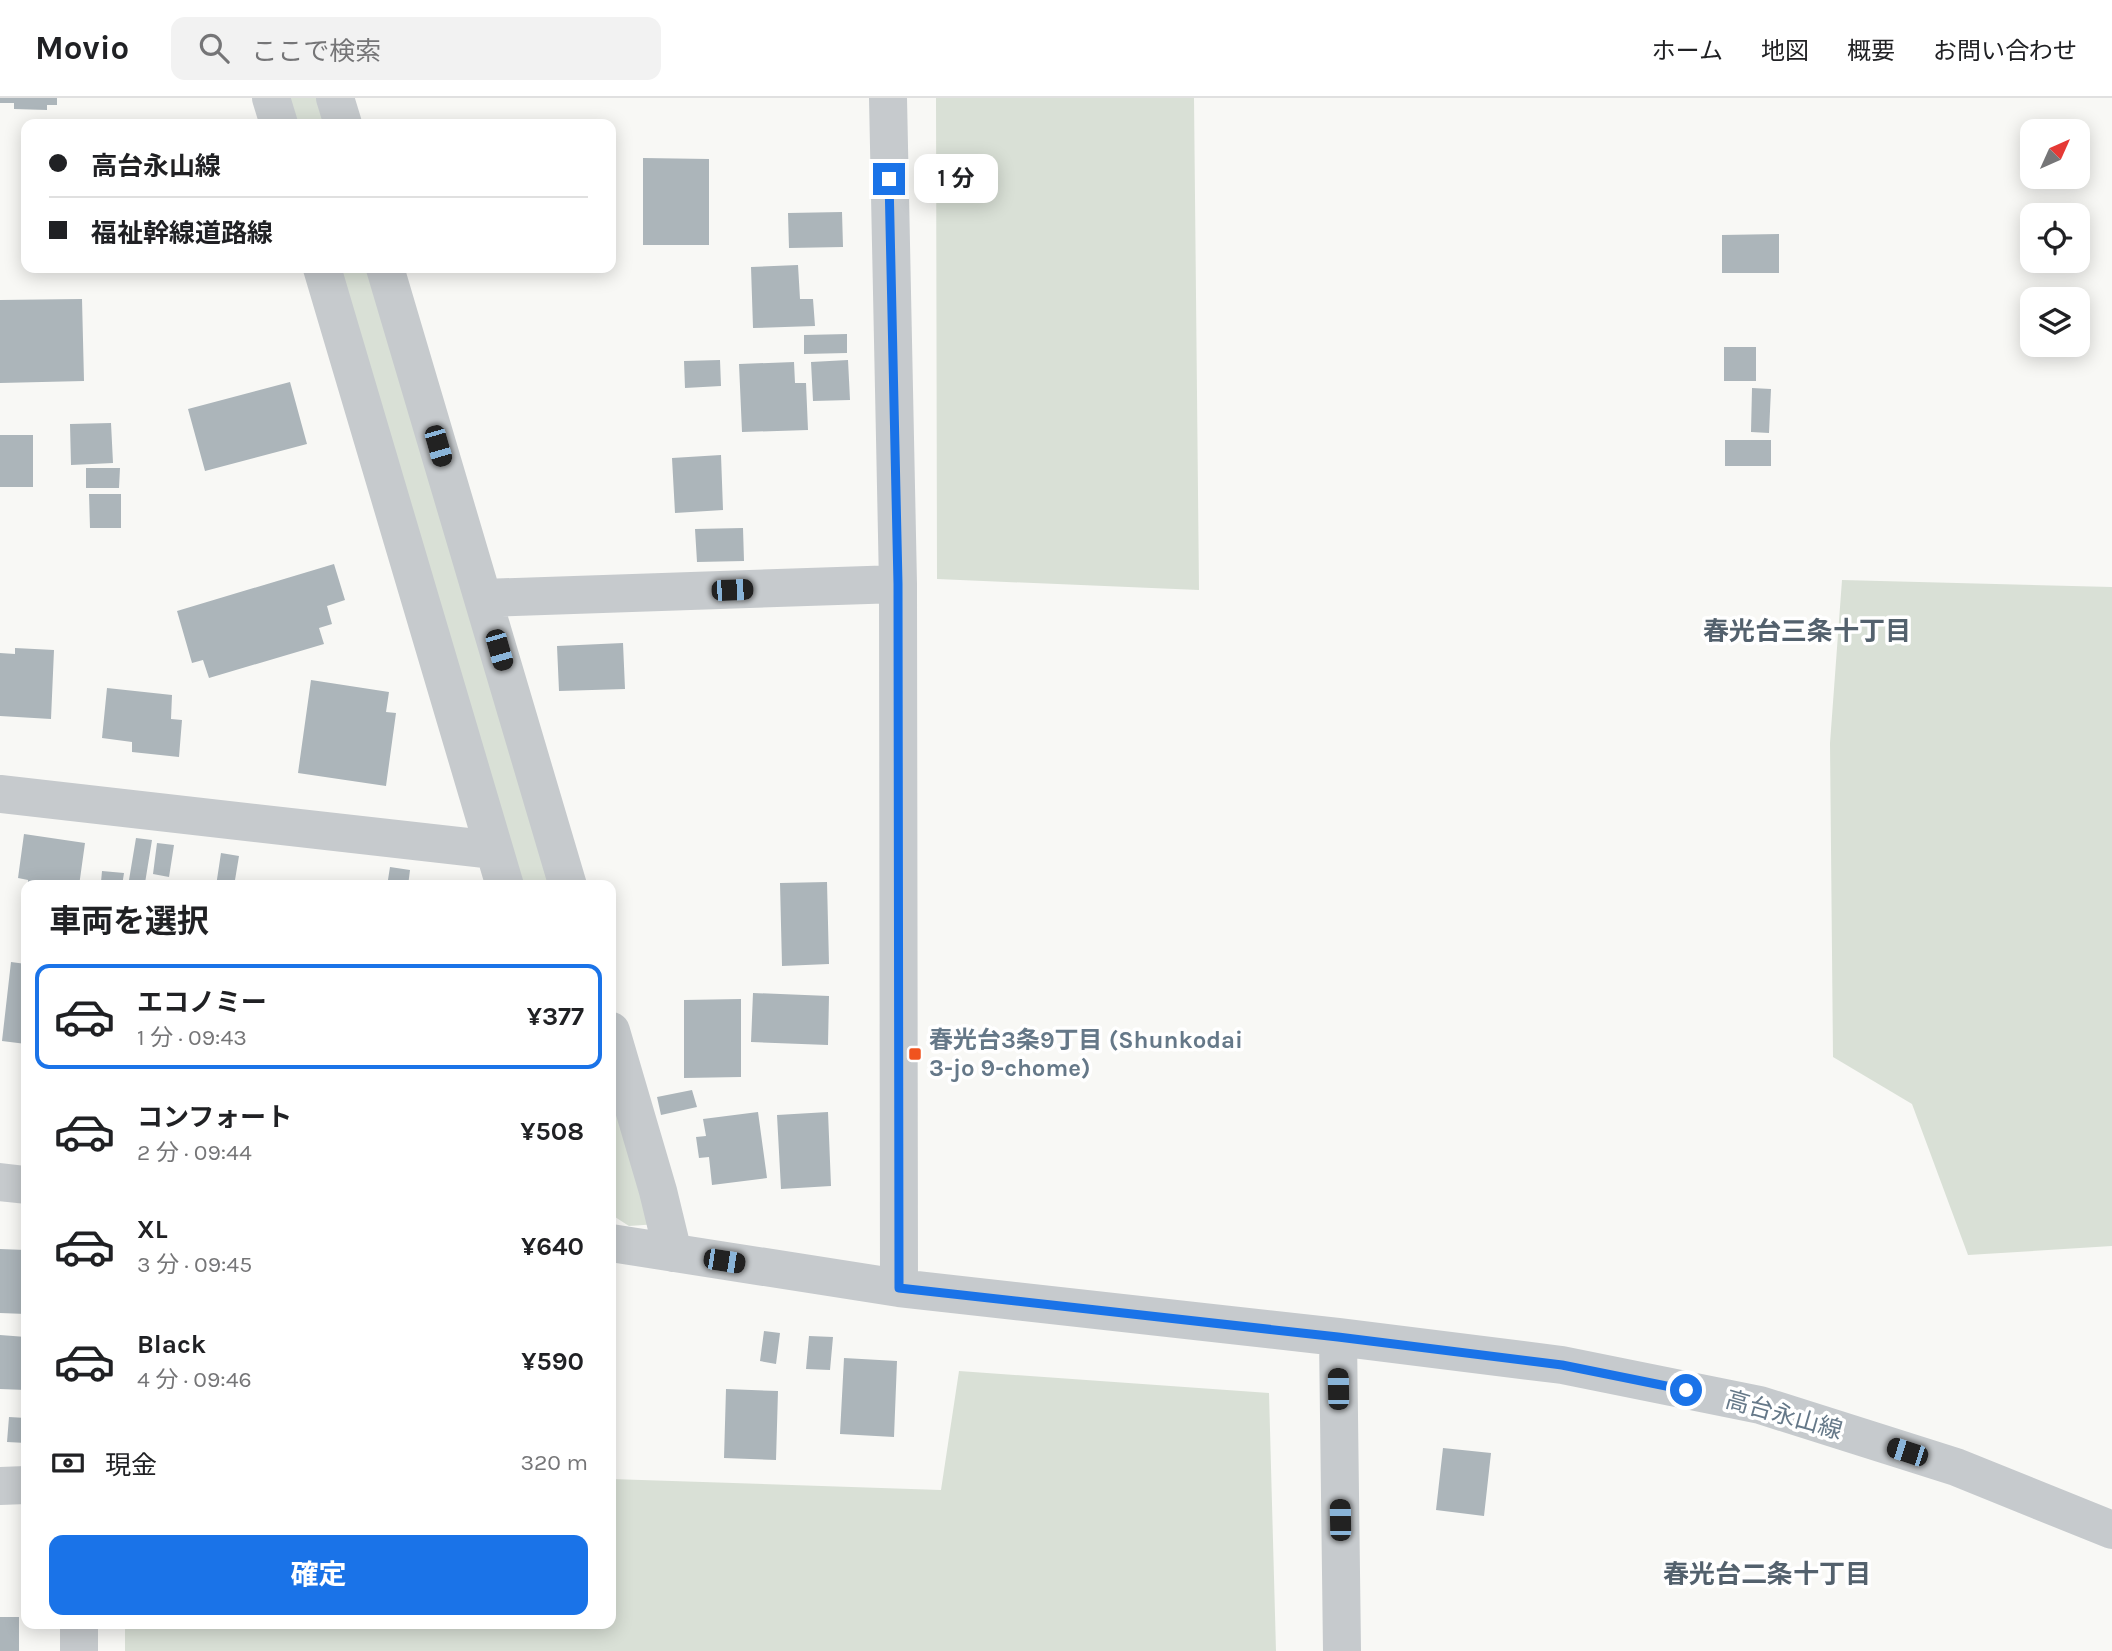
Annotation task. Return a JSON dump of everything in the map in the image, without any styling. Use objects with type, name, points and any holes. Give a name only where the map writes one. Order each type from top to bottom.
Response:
[{"type":"street","points":[[271,98],[277,119]]},
{"type":"street","points":[[335,98],[341,119]]},
{"type":"street","points":[[888,98],[898,584],[899,1288]]},
{"type":"street","points":[[323,273],[503,880]]},
{"type":"street","points":[[386,273],[566,880]]},
{"type":"street","points":[[484,598],[898,584]]},
{"type":"street","points":[[0,794],[494,849]]},
{"type":"street","points":[[616,1048],[658,1191],[673,1253]]},
{"type":"street","points":[[0,1182],[21,1184]]},
{"type":"street","name":"高台永山線","points":[[616,1243],[899,1288],[1562,1365],[1760,1405],[1956,1467],[2112,1530]]},
{"type":"street","points":[[1338,1337],[1342,1651]]},
{"type":"street","points":[[0,1486],[21,1486]]},
{"type":"street","points":[[79,1629],[79,1651]]},
{"type":"shaded area","points":[[290,98],[336,98],[342,119],[296,119]]},
{"type":"shaded area","points":[[936,98],[1194,98],[1199,590],[937,579]]},
{"type":"shaded area","points":[[340,273],[387,273],[567,880],[518,880]]},
{"type":"shaded area","points":[[1842,580],[2112,587],[2112,1246],[1968,1255],[1912,1104],[1833,1057],[1830,743]]},
{"type":"shaded area","points":[[616,1052],[658,1224],[629,1226],[616,1218]]},
{"type":"shaded area","points":[[959,1371],[1269,1393],[1276,1651],[125,1651],[125,1629],[616,1629],[616,1479],[941,1490]]},
{"type":"building","points":[[0,98],[57,98],[57,105],[47,105],[47,110],[14,109],[14,103],[0,103]]},
{"type":"building","points":[[643,158],[709,159],[709,245],[643,245]]},
{"type":"building","points":[[842,212],[843,247],[789,248],[788,213]]},
{"type":"building","points":[[1779,234],[1779,273],[1722,273],[1722,235]]},
{"type":"building","points":[[798,265],[800,299],[813,299],[815,326],[753,328],[751,267]]},
{"type":"building","points":[[82,299],[84,381],[0,383],[0,300]]},
{"type":"building","points":[[847,334],[847,353],[804,354],[804,335]]},
{"type":"building","points":[[1724,347],[1756,347],[1756,381],[1724,381]]},
{"type":"building","points":[[720,360],[721,386],[685,388],[684,361]]},
{"type":"building","points":[[848,360],[850,400],[813,401],[811,362]]},
{"type":"building","points":[[794,362],[795,383],[806,383],[808,430],[742,432],[739,364]]},
{"type":"building","points":[[290,382],[307,444],[205,471],[188,409]]},
{"type":"building","points":[[1752,388],[1771,389],[1769,433],[1751,432]]},
{"type":"building","points":[[111,423],[113,463],[71,465],[70,424]]},
{"type":"building","points":[[0,435],[33,435],[33,487],[0,487]]},
{"type":"building","points":[[1725,440],[1771,440],[1771,466],[1725,466]]},
{"type":"building","points":[[721,455],[723,510],[675,513],[672,458]]},
{"type":"building","points":[[86,468],[120,468],[119,488],[86,488]]},
{"type":"building","points":[[89,494],[121,494],[121,528],[90,528]]},
{"type":"building","points":[[743,528],[744,561],[697,562],[695,529]]},
{"type":"building","points":[[334,564],[345,600],[327,606],[332,624],[319,628],[324,644],[209,678],[203,660],[192,663],[177,611]]},
{"type":"building","points":[[623,643],[625,689],[559,691],[557,646]]},
{"type":"building","points":[[15,648],[54,650],[51,719],[0,716],[0,653],[15,654]]},
{"type":"building","points":[[311,680],[389,692],[386,712],[396,713],[386,786],[298,773]]},
{"type":"building","points":[[107,688],[172,695],[171,719],[182,720],[179,757],[132,752],[132,742],[102,738]]},
{"type":"building","points":[[24,834],[85,843],[80,880],[18,878]]},
{"type":"building","points":[[136,838],[152,840],[145,880],[129,880]]},
{"type":"building","points":[[157,843],[174,845],[169,877],[153,874]]},
{"type":"building","points":[[221,853],[239,856],[235,880],[217,880]]},
{"type":"building","points":[[390,867],[410,870],[409,880],[388,880]]},
{"type":"building","points":[[102,871],[124,873],[123,880],[101,880]]},
{"type":"building","points":[[827,882],[829,964],[782,966],[780,883]]},
{"type":"building","points":[[11,962],[21,963],[21,1043],[2,1041]]},
{"type":"building","points":[[753,993],[829,996],[828,1045],[751,1042]]},
{"type":"building","points":[[741,999],[741,1077],[684,1078],[684,1000]]},
{"type":"building","points":[[692,1090],[697,1107],[661,1115],[657,1097]]},
{"type":"building","points":[[758,1112],[767,1178],[712,1185],[709,1157],[699,1158],[696,1137],[706,1136],[703,1119]]},
{"type":"building","points":[[828,1112],[831,1186],[781,1189],[777,1115]]},
{"type":"building","points":[[0,1249],[21,1250],[21,1314],[0,1313]]},
{"type":"building","points":[[764,1331],[780,1333],[776,1364],[760,1361]]},
{"type":"building","points":[[0,1335],[21,1337],[21,1390],[0,1389]]},
{"type":"building","points":[[809,1336],[833,1337],[830,1370],[806,1369]]},
{"type":"building","points":[[844,1358],[897,1361],[894,1437],[840,1434]]},
{"type":"building","points":[[726,1389],[778,1391],[776,1460],[724,1458]]},
{"type":"building","points":[[9,1417],[21,1418],[21,1443],[7,1442]]},
{"type":"building","points":[[1443,1448],[1491,1453],[1484,1516],[1436,1510]]},
{"type":"building","points":[[0,1617],[19,1617],[19,1651],[0,1651]]},
{"type":"place","name":"春光台3条9丁目 (Shunkodai 3-jo 9-chome)","points":[[915,1054]]},
{"type":"district","name":"春光台三条十丁目","points":[[1807,631]]},
{"type":"district","name":"春光台二条十丁目","points":[[1767,1574]]},
{"type":"route","points":[[889,179],[898,584],[899,1288],[1562,1365],[1686,1390]]}]
